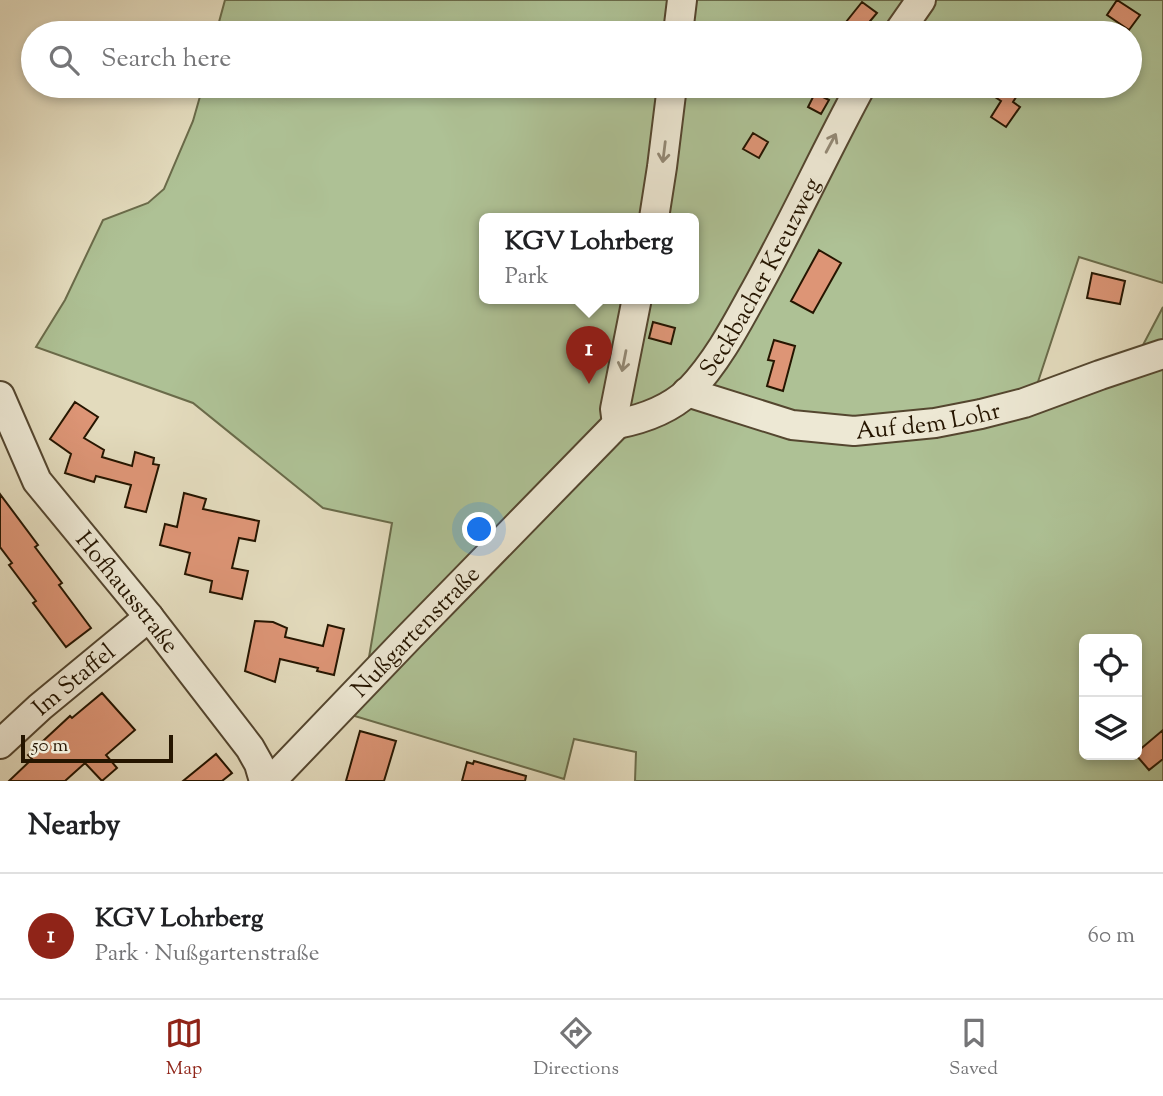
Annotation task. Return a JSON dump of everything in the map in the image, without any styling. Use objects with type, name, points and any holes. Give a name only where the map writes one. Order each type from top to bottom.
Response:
[{"type":"street","points":[[679,21],[682,0]]},
{"type":"street","points":[[906,21],[921,0]]},
{"type":"street","points":[[655,213],[671,98]]},
{"type":"street","name":"Seckbacher Kreuzweg","points":[[617,424],[660,411],[687,392],[719,354],[766,271],[855,98]]},
{"type":"street","points":[[617,424],[615,409],[636,304]]},
{"type":"street","name":"Auf dem Lohr","points":[[687,392],[792,425],[854,431],[935,423],[981,414],[1024,403],[1163,354]]},
{"type":"street","name":"Hofhausstraße","points":[[0,397],[35,476],[45,491],[149,617],[250,748],[264,781]]},
{"type":"street","name":"Nußgartenstraße","points":[[271,781],[617,424]]},
{"type":"street","name":"Im Staffel","points":[[0,744],[40,707],[149,617]]},
{"type":"green space","points":[[225,0],[1163,0],[1163,283],[1079,257],[1034,394],[1133,364],[1163,307],[1163,781],[635,781],[636,752],[574,739],[564,779],[348,714],[362,698],[392,523],[323,508],[193,403],[36,347],[65,300],[103,220],[148,203],[164,189],[193,121],[200,98],[1142,98],[1142,21],[219,21]]},
{"type":"building","points":[[1117,0],[1140,15],[1136,21],[1116,21],[1107,15]]},
{"type":"building","points":[[862,2],[877,13],[870,21],[847,21]]},
{"type":"building","points":[[812,98],[829,100],[821,114],[808,107]]},
{"type":"building","points":[[996,98],[1016,98],[1013,102],[1020,107],[1006,127],[991,117],[1001,101]]},
{"type":"building","points":[[753,133],[768,142],[759,158],[743,149]]},
{"type":"building","points":[[819,250],[841,263],[813,313],[791,301]]},
{"type":"building","points":[[1092,273],[1125,281],[1120,304],[1087,298]]},
{"type":"building","points":[[653,322],[675,328],[671,344],[649,338]]},
{"type":"building","points":[[774,340],[795,346],[783,391],[767,386],[774,361],[768,360]]},
{"type":"building","points":[[75,402],[98,417],[84,438],[104,450],[102,457],[132,466],[135,452],[154,458],[153,464],[159,465],[146,512],[125,507],[131,485],[96,476],[94,482],[65,473],[71,454],[50,439]]},
{"type":"building","points":[[184,493],[206,499],[203,509],[259,521],[255,541],[239,538],[232,568],[248,571],[242,599],[210,592],[212,581],[185,574],[190,553],[160,545],[165,524],[177,527]]},
{"type":"building","points":[[0,494],[38,545],[35,547],[62,583],[59,585],[91,628],[66,647],[33,603],[36,601],[9,565],[12,563],[0,547]]},
{"type":"building","points":[[255,621],[273,622],[287,628],[285,637],[323,646],[328,625],[344,629],[334,675],[317,671],[318,668],[280,659],[275,682],[245,671]]},
{"type":"building","points":[[102,693],[135,730],[106,755],[117,768],[102,781],[85,763],[65,781],[9,781],[32,759],[28,755],[70,716],[72,718]]},
{"type":"building","points":[[1163,730],[1163,759],[1149,770],[1140,760],[1142,748]]},
{"type":"building","points":[[360,731],[396,741],[384,781],[346,781]]},
{"type":"building","points":[[216,754],[232,773],[222,781],[183,781]]},
{"type":"building","points":[[474,761],[526,776],[525,781],[462,781],[467,762],[473,764]]},
{"type":"place","name":"KGV Lohrberg","points":[[589,384]]}]
